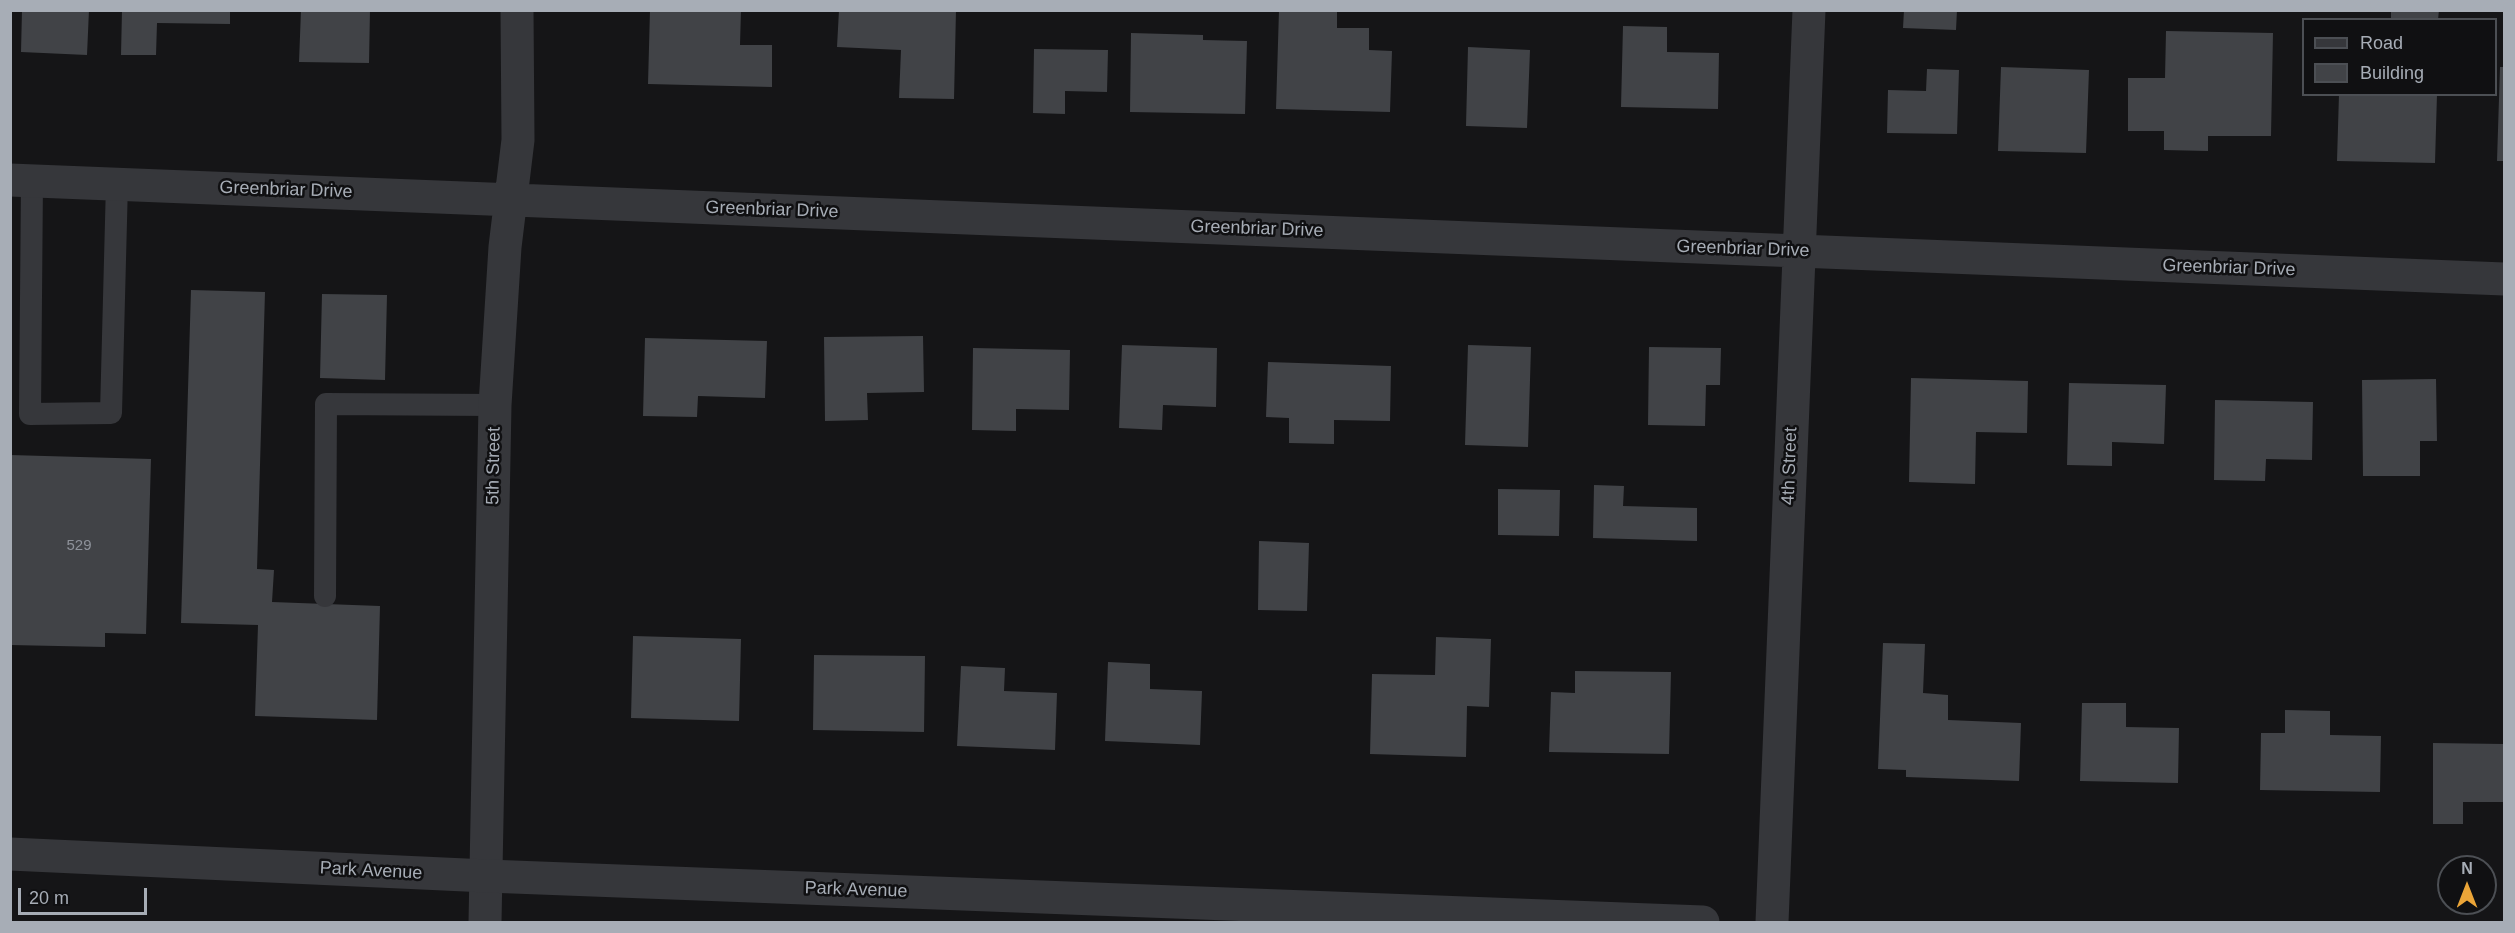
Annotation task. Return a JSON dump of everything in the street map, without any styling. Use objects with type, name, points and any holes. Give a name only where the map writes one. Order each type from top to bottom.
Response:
[{"type":"street","name":"5th Street","points":[[485,922],[495,405],[510,198],[518,140],[517,10]]},
{"type":"street","name":"4th Street","points":[[1772,922],[1809,10]]},
{"type":"street","name":"Greenbriar Drive","points":[[21,180],[2505,279]]},
{"type":"street","name":"Park Avenue","points":[[10,854],[487,876],[1702,922]]},
{"type":"lane","points":[[21,180],[30,414],[111,413],[117,183]]},
{"type":"lane","points":[[325,596],[326,404],[495,405]]},
{"type":"building","points":[[22,10],[89,10],[87,55],[21,52]]},
{"type":"building","points":[[122,10],[230,10],[230,24],[157,23],[156,55],[121,55]]},
{"type":"building","points":[[301,10],[370,10],[369,63],[299,62]]},
{"type":"building","points":[[650,10],[741,10],[740,45],[772,45],[772,87],[648,84]]},
{"type":"building","points":[[839,10],[956,10],[954,99],[899,98],[901,50],[837,47]]},
{"type":"building","points":[[1279,10],[1337,10],[1337,28],[1369,28],[1369,50],[1392,51],[1390,112],[1276,109]]},
{"type":"building","points":[[1904,10],[1957,10],[1956,30],[1903,28]]},
{"type":"building","points":[[2391,10],[2439,10],[2438,18],[2391,18]]},
{"type":"building","points":[[1623,26],[1667,27],[1667,52],[1719,53],[1718,109],[1621,107]]},
{"type":"building","points":[[2166,31],[2273,33],[2271,136],[2208,136],[2208,151],[2164,150],[2164,131],[2128,131],[2128,78],[2165,78]]},
{"type":"building","points":[[1131,33],[1203,35],[1203,40],[1247,41],[1245,114],[1130,112]]},
{"type":"building","points":[[1468,47],[1530,50],[1527,128],[1466,126]]},
{"type":"building","points":[[1034,49],[1108,50],[1107,92],[1065,91],[1065,114],[1033,113]]},
{"type":"building","points":[[2001,67],[2089,70],[2086,153],[1998,151]]},
{"type":"building","points":[[2500,67],[2504,67],[2504,161],[2497,161]]},
{"type":"building","points":[[1927,69],[1959,70],[1957,134],[1887,133],[1888,90],[1926,91]]},
{"type":"building","points":[[2339,96],[2437,96],[2435,163],[2337,161]]},
{"type":"building","points":[[191,290],[265,292],[257,569],[274,570],[272,602],[380,606],[377,720],[255,716],[258,625],[181,623]]},
{"type":"building","points":[[322,294],[387,295],[385,380],[320,378]]},
{"type":"building","points":[[923,336],[924,392],[867,393],[868,420],[825,421],[824,337]]},
{"type":"building","points":[[645,338],[767,341],[765,398],[698,396],[697,417],[643,416]]},
{"type":"building","points":[[1122,345],[1217,348],[1216,407],[1163,405],[1162,430],[1119,428]]},
{"type":"building","points":[[1468,345],[1531,347],[1528,447],[1465,445]]},
{"type":"building","points":[[1649,347],[1721,348],[1720,385],[1706,385],[1705,426],[1648,425]]},
{"type":"building","points":[[973,348],[1070,350],[1069,410],[1016,409],[1016,431],[972,430]]},
{"type":"building","points":[[1268,362],[1391,366],[1390,421],[1334,420],[1334,444],[1289,443],[1289,418],[1266,417]]},
{"type":"building","points":[[1911,378],[2028,381],[2027,433],[1976,432],[1975,484],[1909,482]]},
{"type":"building","points":[[2436,379],[2437,441],[2420,441],[2420,476],[2363,476],[2362,380]]},
{"type":"building","points":[[2069,383],[2166,385],[2164,444],[2112,442],[2112,466],[2067,465]]},
{"type":"building","points":[[2215,400],[2313,402],[2312,460],[2266,459],[2265,481],[2214,480]]},
{"type":"building","points":[[10,455],[151,459],[146,634],[105,633],[105,647],[10,645]]},
{"type":"building","points":[[1594,485],[1624,486],[1623,506],[1697,508],[1697,541],[1593,538]]},
{"type":"building","points":[[1498,489],[1560,490],[1559,536],[1498,535]]},
{"type":"building","points":[[1259,541],[1309,543],[1307,611],[1258,610]]},
{"type":"building","points":[[633,636],[741,639],[739,721],[631,718]]},
{"type":"building","points":[[1436,637],[1491,639],[1489,707],[1467,706],[1466,757],[1370,754],[1372,674],[1435,675]]},
{"type":"building","points":[[1883,643],[1925,644],[1923,693],[1948,695],[1948,720],[2021,723],[2019,781],[1906,777],[1906,770],[1878,769]]},
{"type":"building","points":[[814,655],[925,656],[924,732],[813,730]]},
{"type":"building","points":[[1108,662],[1150,664],[1150,689],[1202,691],[1200,745],[1105,741]]},
{"type":"building","points":[[961,666],[1005,668],[1004,691],[1057,693],[1055,750],[957,746]]},
{"type":"building","points":[[1575,671],[1671,672],[1669,754],[1549,752],[1551,692],[1575,693]]},
{"type":"building","points":[[2082,703],[2126,703],[2126,727],[2179,728],[2178,783],[2080,781]]},
{"type":"building","points":[[2285,710],[2330,711],[2330,735],[2381,736],[2380,792],[2260,790],[2261,733],[2285,733]]},
{"type":"building","points":[[2433,743],[2504,744],[2504,802],[2463,802],[2463,824],[2433,824]]}]
